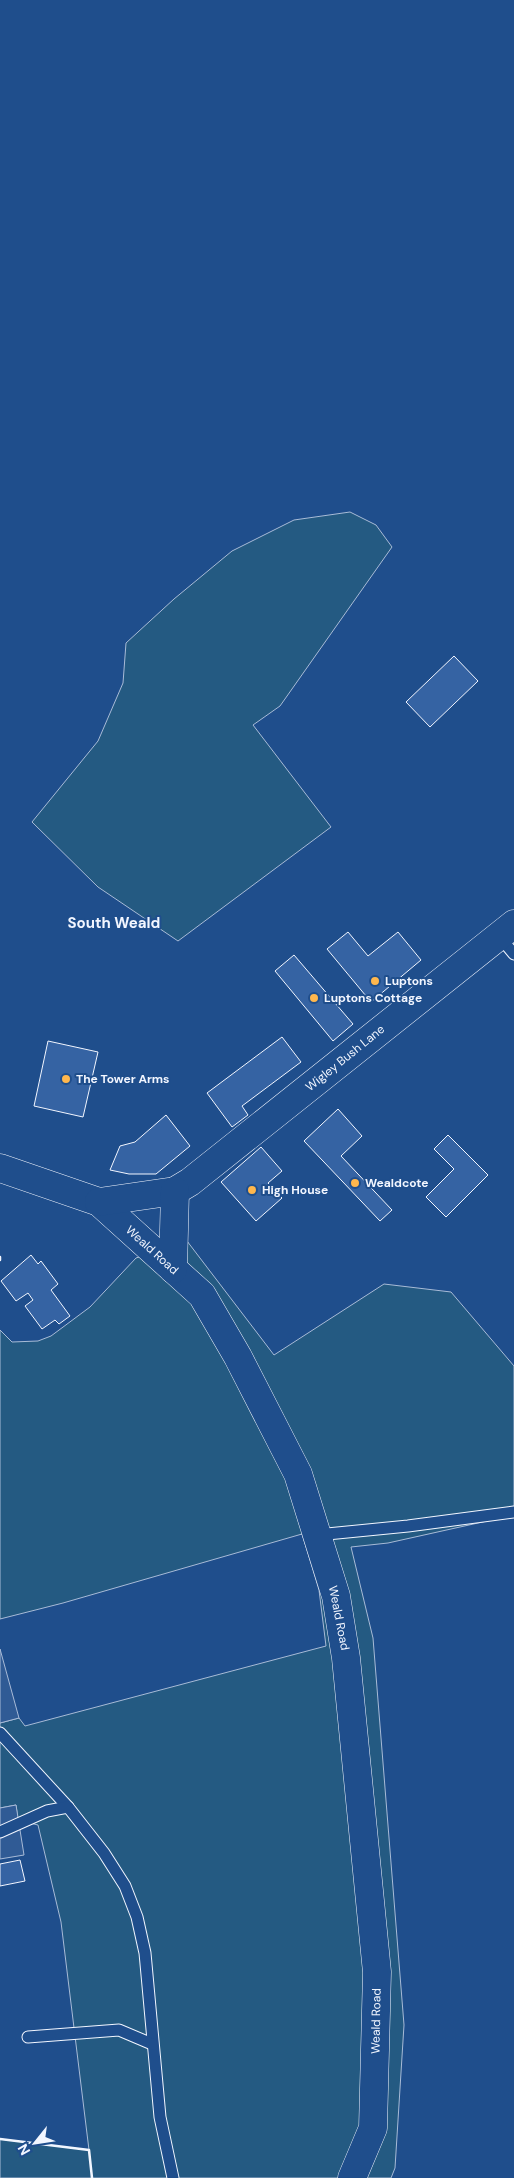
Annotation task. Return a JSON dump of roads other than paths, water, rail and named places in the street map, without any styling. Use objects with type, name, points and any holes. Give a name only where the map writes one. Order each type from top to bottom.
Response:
[{"type":"street","name":"Wigley Bush Lane","points":[[100,1202],[175,1191],[190,1182],[509,938]]},
{"type":"street","name":"Weald Road","points":[[0,1168],[100,1202],[202,1295],[238,1357],[298,1474],[336,1596],[346,1658],[377,1972],[373,2128],[352,2178]]},
{"type":"street","points":[[173,1269],[175,1191]]},
{"type":"lane","points":[[317,1535],[408,1526],[514,1512]]},
{"type":"lane","points":[[0,1733],[68,1807],[104,1853],[125,1886],[137,1917],[145,1953],[160,2117],[173,2178]]},
{"type":"lane","points":[[0,1832],[47,1811],[68,1807]]},
{"type":"lane","points":[[28,2037],[119,2030],[152,2044]]},
{"type":"place","name":"Luptons","points":[[375,981]]},
{"type":"place","name":"Luptons Cottage","points":[[314,998]]},
{"type":"place","name":"The Tower Arms","points":[[66,1079]]},
{"type":"place","name":"Wealdcote","points":[[355,1183]]},
{"type":"place","name":"High House","points":[[252,1190]]},
{"type":"district","name":"South Weald","points":[[114,923]]}]
